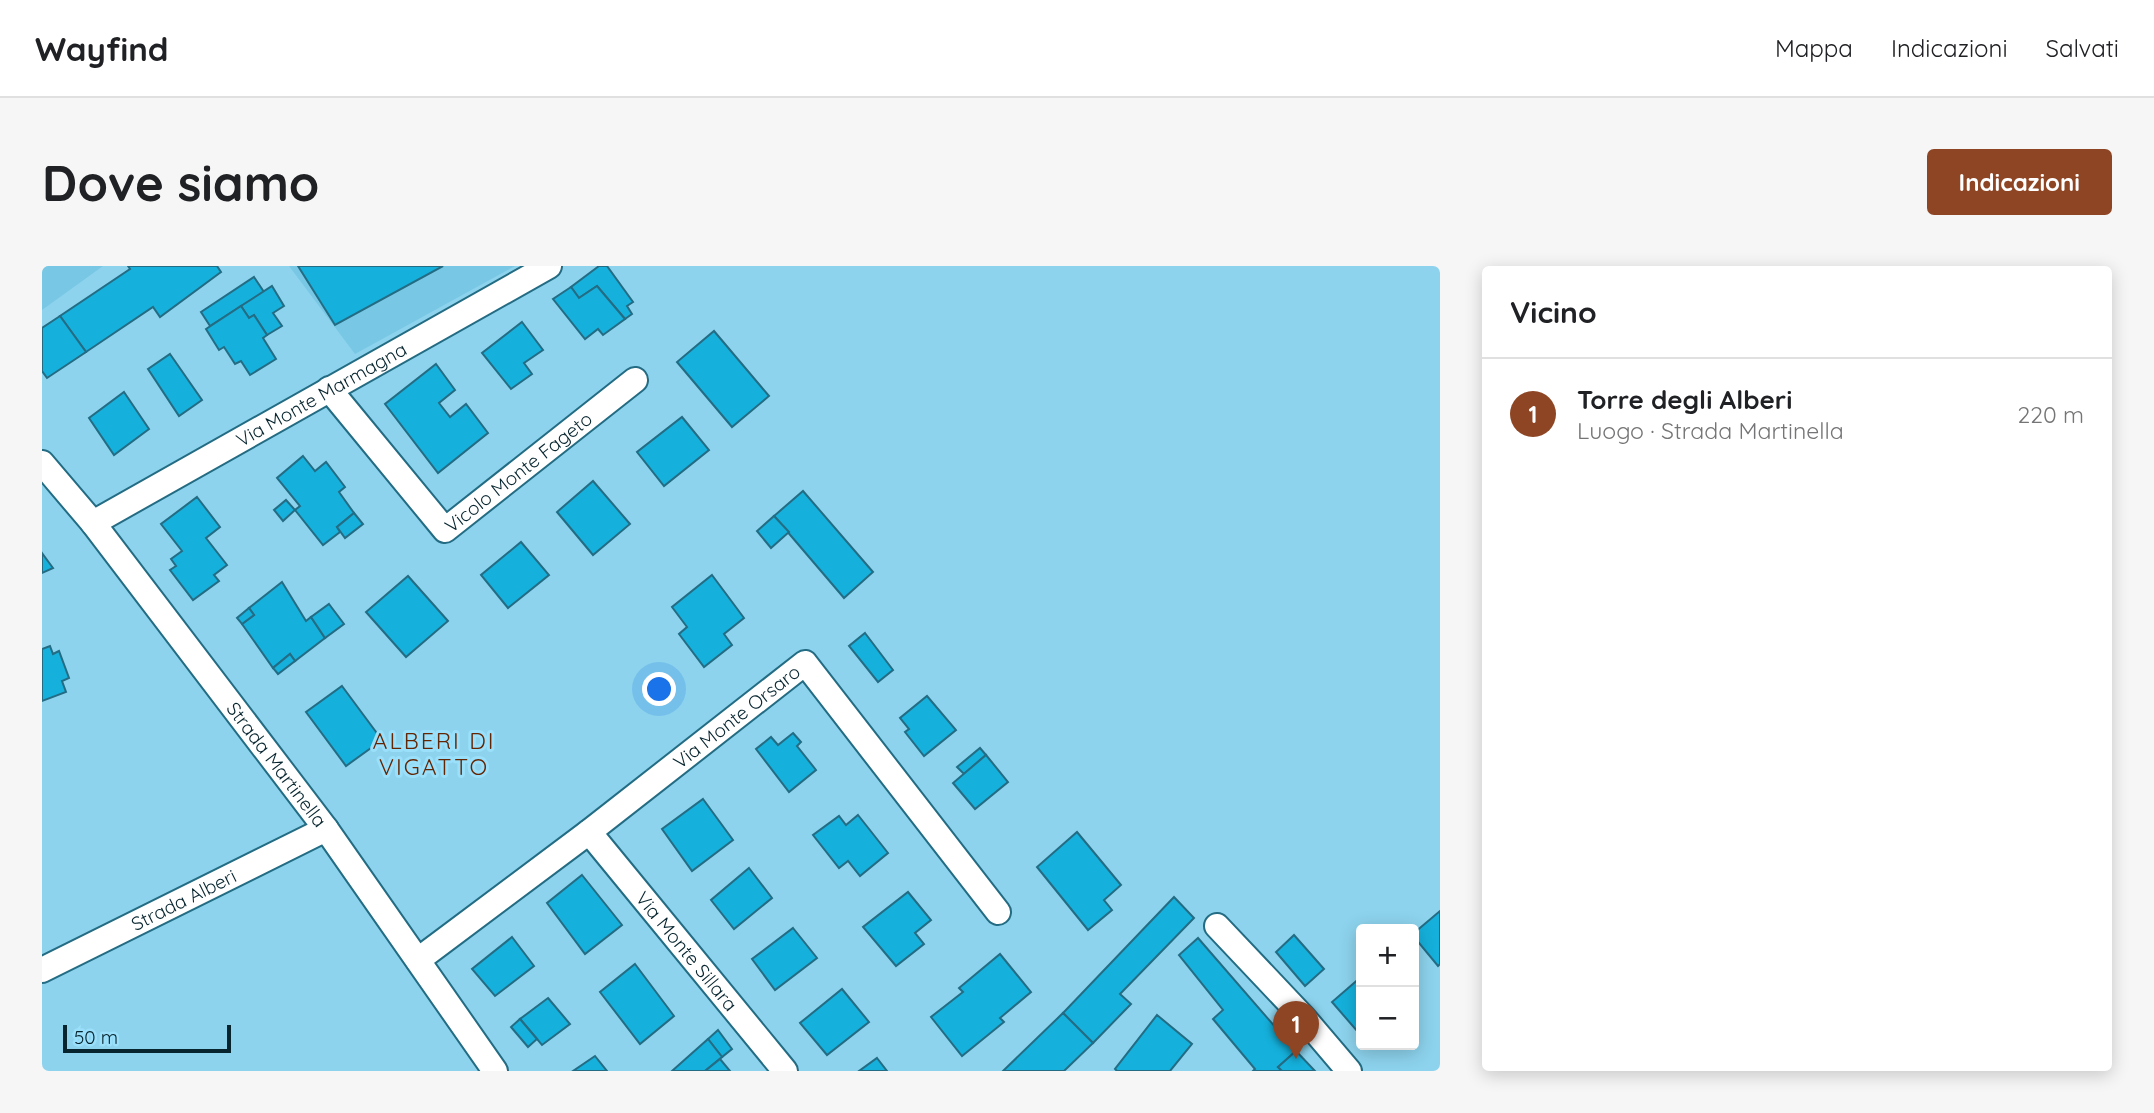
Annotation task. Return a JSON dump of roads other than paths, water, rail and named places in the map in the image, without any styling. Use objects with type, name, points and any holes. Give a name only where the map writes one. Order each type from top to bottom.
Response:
[{"type":"street","name":"Via Monte Marmagna","points":[[93,523],[549,266]]},
{"type":"street","name":"Vicolo Monte Fageto","points":[[329,389],[445,530],[635,380]]},
{"type":"street","name":"Strada Martinella","points":[[43,465],[93,523],[326,829],[495,1071]]},
{"type":"street","name":"Via Monte Orsaro","points":[[418,960],[589,832],[805,663],[998,912]]},
{"type":"street","name":"Strada Alberi","points":[[42,971],[326,829]]},
{"type":"street","name":"Via Monte Sillara","points":[[589,832],[785,1071]]},
{"type":"street","points":[[1217,926],[1303,1017],[1349,1071]]},
{"type":"place","name":"Torre degli Alberi","points":[[1296,1059]]},
{"type":"district","name":"ALBERI DI VIGATTO","points":[[434,753]]}]
